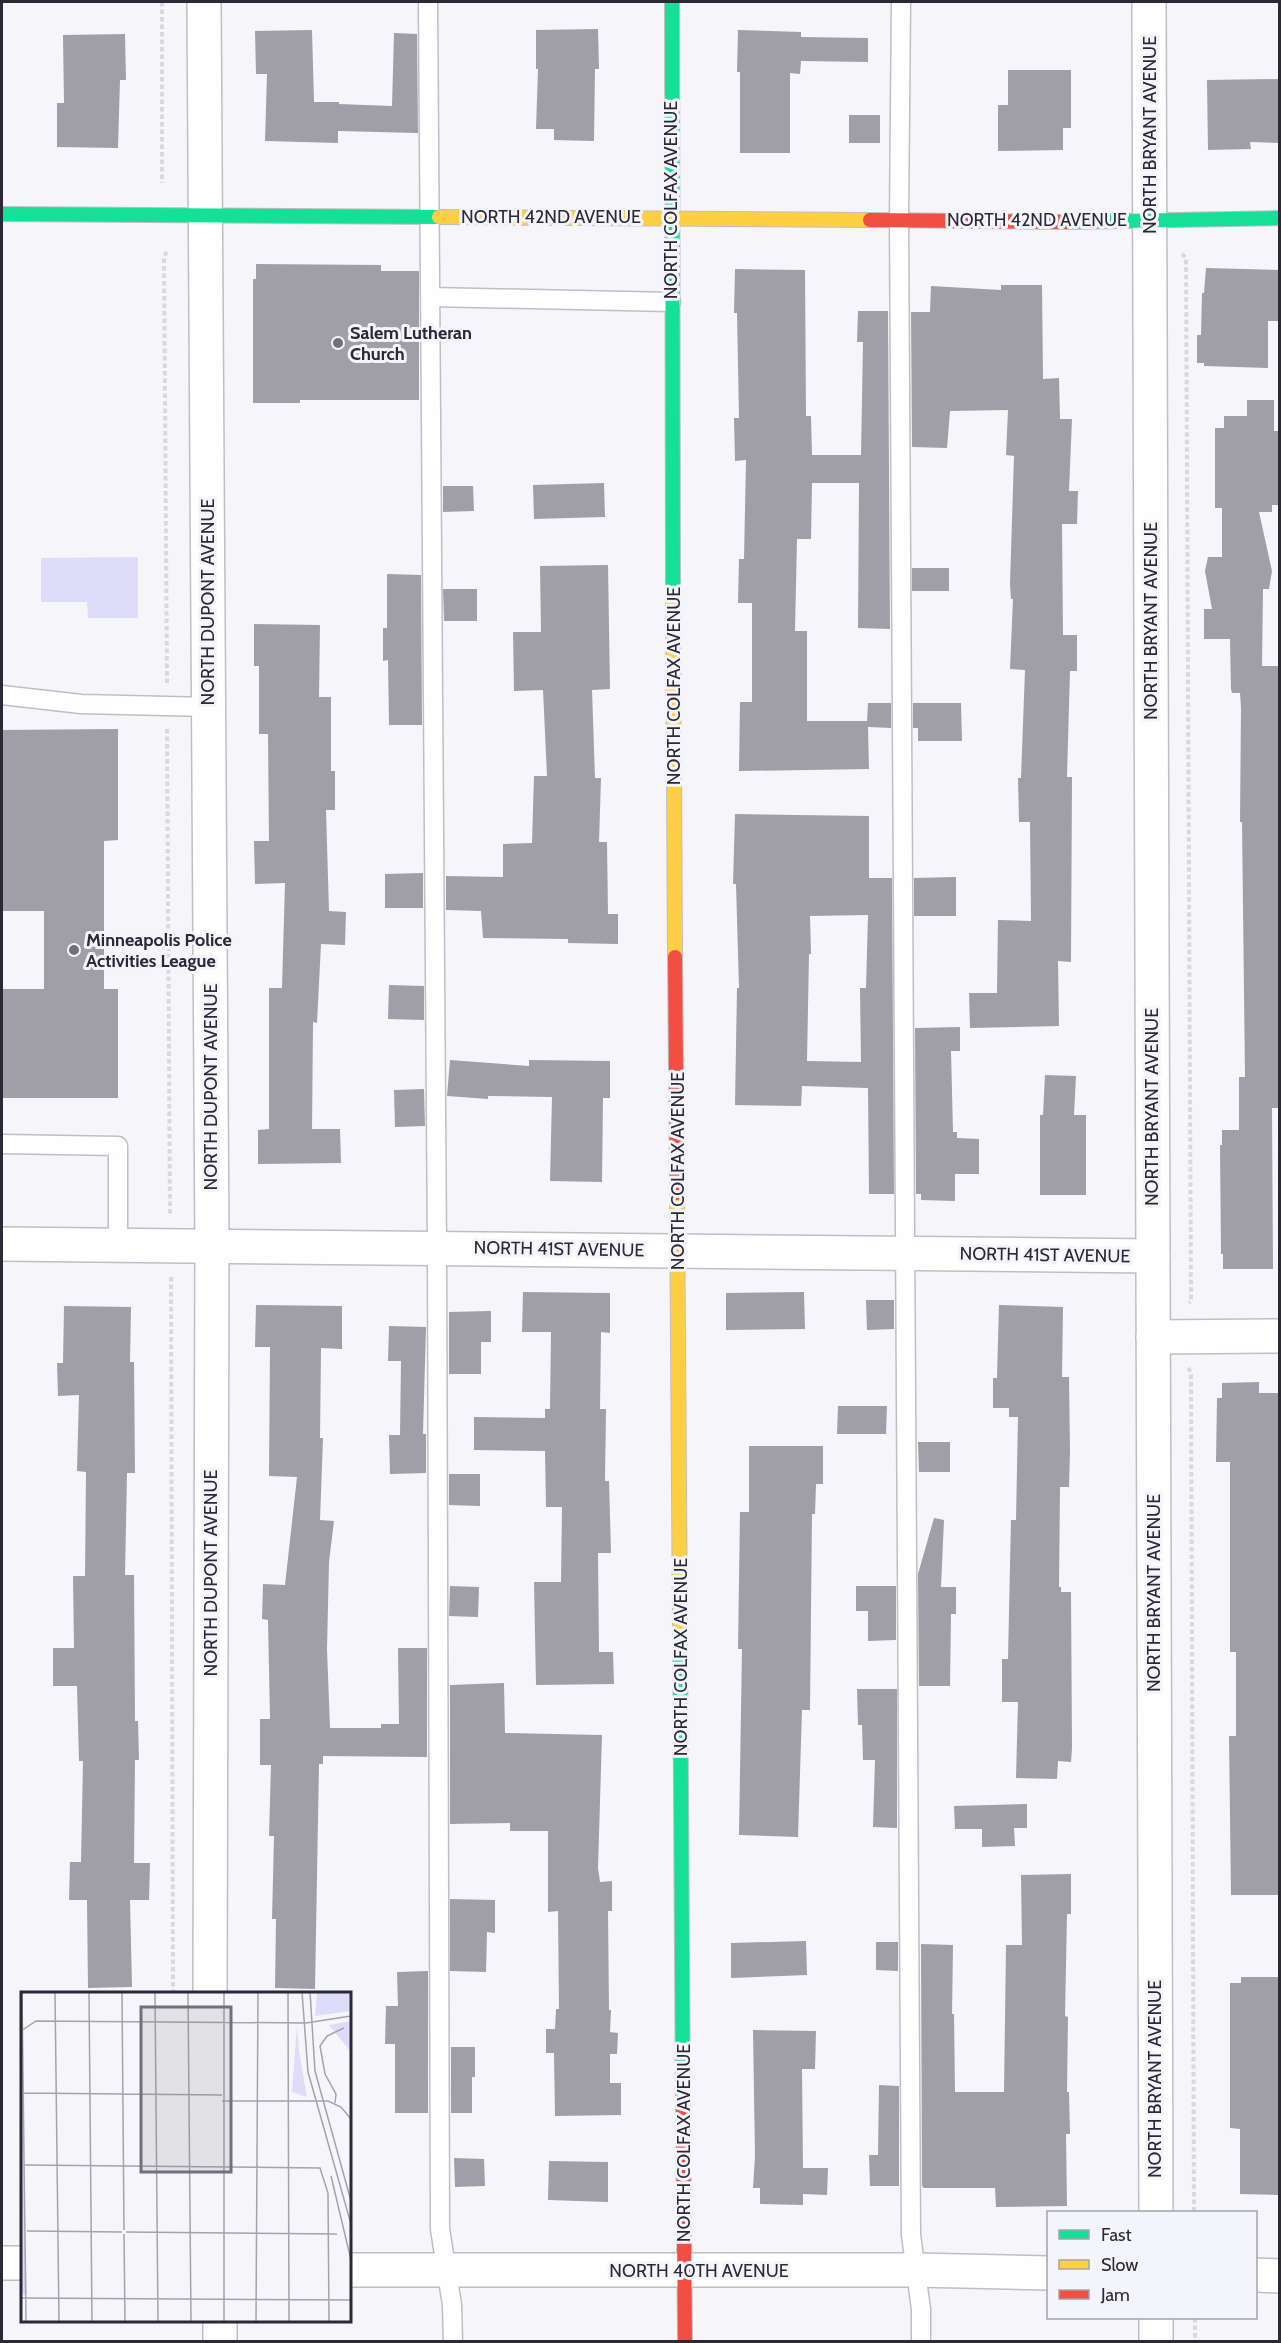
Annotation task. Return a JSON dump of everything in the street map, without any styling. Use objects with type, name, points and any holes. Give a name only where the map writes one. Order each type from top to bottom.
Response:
[{"type":"street","name":"NORTH DUPONT AVENUE","points":[[204,2],[212,1246],[210,1992]]},
{"type":"street","name":"NORTH COLFAX AVENUE","points":[[672,2],[671,302],[685,2342]]},
{"type":"street","name":"NORTH BRYANT AVENUE","points":[[1149,2],[1156,2211]]},
{"type":"street","name":"NORTH 42ND AVENUE","points":[[2,214],[1118,222],[1150,219],[1280,218]]},
{"type":"street","name":"NORTH 41ST AVENUE","points":[[2,1244],[1153,1256]]},
{"type":"street","points":[[1153,1337],[1280,1336]]},
{"type":"street","points":[[2,2263],[21,2264]]},
{"type":"street","name":"NORTH 40TH AVENUE","points":[[351,2270],[916,2270],[1047,2273]]},
{"type":"street","points":[[1257,2276],[1280,2276]]},
{"type":"street","points":[[1156,2319],[1156,2342]]},
{"type":"street","points":[[219,2322],[220,2342]]},
{"type":"lane","points":[[428,2],[437,1248],[440,2229],[452,2305],[453,2342]]},
{"type":"lane","points":[[901,2],[899,219],[911,2223],[921,2309],[921,2342]]},
{"type":"lane","points":[[431,297],[671,302]]},
{"type":"lane","points":[[2,695],[81,704],[209,708]]},
{"type":"lane","points":[[2,1144],[118,1146],[118,1245]]},
{"type":"path","points":[[162,2],[162,183],[167,188]]},
{"type":"path","points":[[1178,248],[1186,258],[1191,1289],[1191,1301],[1186,1306]]},
{"type":"path","points":[[168,249],[164,257],[170,1220]]},
{"type":"path","points":[[171,1270],[173,1992]]},
{"type":"path","points":[[1187,1364],[1191,1372],[1194,2211]]},
{"type":"path","points":[[1195,2319],[1195,2342]]},
{"type":"shaded area","points":[[138,557],[138,618],[88,618],[87,602],[41,602],[41,558]]},
{"type":"building","points":[[598,29],[599,69],[595,69],[594,141],[554,140],[554,129],[536,129],[538,69],[536,69],[536,30]]},
{"type":"building","points":[[312,30],[314,102],[339,102],[339,104],[392,106],[394,33],[417,34],[418,133],[338,131],[338,143],[265,141],[267,74],[256,74],[255,31]]},
{"type":"building","points":[[738,30],[801,32],[801,37],[868,38],[868,62],[801,61],[800,74],[790,73],[790,153],[740,153]]},
{"type":"building","points":[[125,34],[126,80],[120,80],[118,148],[57,147],[57,103],[64,103],[63,35]]},
{"type":"building","points":[[1008,70],[1071,70],[1071,128],[1063,128],[1063,150],[998,151],[998,105],[1008,105]]},
{"type":"building","points":[[1280,79],[1280,143],[1250,142],[1251,149],[1208,150],[1207,80]]},
{"type":"building","points":[[849,115],[880,115],[880,143],[849,143]]},
{"type":"building","name":"Salem Lutheran Church","points":[[256,264],[381,265],[381,271],[419,271],[419,400],[300,400],[300,403],[253,403],[253,279],[256,279]]},
{"type":"building","points":[[1206,268],[1280,270],[1280,317],[1278,321],[1268,321],[1268,368],[1204,366],[1204,363],[1197,363],[1197,335],[1201,335],[1202,293],[1204,293]]},
{"type":"building","points":[[735,269],[805,270],[806,416],[811,416],[812,455],[861,455],[863,342],[857,342],[858,311],[888,311],[890,629],[858,628],[859,483],[812,483],[811,539],[797,539],[795,631],[807,631],[807,721],[867,721],[868,703],[891,703],[891,728],[868,727],[869,769],[739,771],[740,702],[752,702],[752,603],[738,603],[739,559],[744,559],[746,460],[735,461],[734,418],[739,418],[737,313],[734,313]]},
{"type":"building","points":[[1001,285],[1042,285],[1043,379],[1059,378],[1060,419],[1072,419],[1069,491],[1078,491],[1077,524],[1062,524],[1063,635],[1077,635],[1077,671],[1070,671],[1067,777],[1072,777],[1071,962],[1058,961],[1059,1026],[970,1028],[969,993],[997,993],[998,920],[1031,921],[1030,822],[1019,822],[1018,778],[1021,778],[1025,670],[1010,669],[1014,456],[1006,455],[1008,410],[950,411],[947,448],[912,447],[911,312],[930,312],[931,286],[1001,290]]},
{"type":"building","points":[[1247,400],[1274,400],[1274,431],[1280,431],[1280,505],[1272,505],[1272,512],[1259,512],[1272,571],[1269,589],[1263,589],[1262,666],[1280,666],[1280,1108],[1272,1108],[1273,1269],[1223,1269],[1223,1254],[1221,1254],[1220,1145],[1222,1145],[1222,1130],[1239,1130],[1239,1077],[1245,1077],[1242,822],[1240,822],[1241,708],[1240,693],[1232,693],[1231,689],[1230,639],[1204,639],[1204,609],[1212,609],[1205,571],[1208,557],[1222,557],[1222,508],[1215,508],[1215,428],[1224,428],[1224,416],[1247,416]]},
{"type":"building","points":[[604,483],[605,517],[534,519],[533,485]]},
{"type":"building","points":[[443,486],[473,486],[474,511],[443,512]]},
{"type":"building","points":[[608,565],[610,689],[592,690],[595,778],[601,778],[599,842],[607,842],[608,914],[618,914],[618,944],[568,943],[568,939],[483,938],[481,911],[446,910],[446,876],[503,877],[503,844],[532,843],[534,776],[547,776],[543,690],[514,691],[513,632],[541,632],[540,566]]},
{"type":"building","points":[[912,568],[949,568],[949,591],[912,591]]},
{"type":"building","points":[[387,574],[421,575],[422,725],[389,725],[388,660],[383,661],[383,628],[387,628]]},
{"type":"building","points":[[443,589],[477,589],[477,621],[444,621]]},
{"type":"building","points":[[254,624],[320,625],[319,697],[331,697],[331,771],[335,771],[335,810],[326,810],[329,911],[346,912],[345,945],[321,944],[317,1023],[313,1022],[312,1129],[340,1129],[341,1163],[258,1164],[258,1130],[269,1129],[269,988],[282,988],[285,883],[255,884],[254,841],[269,841],[268,734],[259,734],[259,666],[254,666]]},
{"type":"building","points":[[913,703],[961,703],[962,741],[918,741],[918,728],[913,728]]},
{"type":"building","name":"Minneapolis Police Activities League","points":[[118,729],[118,840],[104,841],[104,989],[118,989],[118,1098],[2,1098],[2,989],[44,989],[44,911],[2,911],[2,730]]},
{"type":"building","points":[[735,814],[869,816],[869,878],[892,878],[894,1194],[869,1194],[868,1088],[802,1086],[801,1106],[735,1105],[737,988],[739,988],[736,884],[733,884]],"holes":[[[868,915],[866,988],[860,988],[861,1062],[807,1061],[810,916]]]},
{"type":"building","points":[[423,873],[423,908],[385,908],[385,874]]},
{"type":"building","points":[[956,877],[956,916],[914,916],[914,878]]},
{"type":"building","points":[[389,985],[424,986],[424,1020],[388,1019]]},
{"type":"building","points":[[960,1027],[960,1051],[951,1051],[953,1132],[957,1132],[957,1138],[979,1139],[979,1174],[955,1174],[955,1201],[921,1200],[921,1194],[916,1194],[915,1028]]},
{"type":"building","points":[[450,1060],[529,1066],[529,1060],[610,1061],[610,1098],[603,1098],[602,1182],[550,1181],[552,1097],[488,1096],[488,1099],[447,1096]]},
{"type":"building","points":[[1045,1075],[1076,1076],[1074,1115],[1086,1115],[1086,1195],[1040,1195],[1040,1115],[1043,1115]]},
{"type":"building","points":[[424,1089],[425,1126],[395,1127],[394,1090]]},
{"type":"building","points":[[523,1292],[610,1293],[610,1333],[601,1332],[600,1409],[606,1409],[605,1481],[609,1481],[611,1553],[598,1553],[599,1652],[613,1652],[614,1684],[536,1685],[534,1582],[561,1582],[562,1507],[546,1507],[545,1451],[474,1450],[474,1417],[545,1418],[545,1409],[550,1409],[551,1332],[522,1332]]},
{"type":"building","points":[[804,1292],[805,1329],[726,1330],[726,1293]]},
{"type":"building","points":[[866,1300],[894,1300],[894,1329],[867,1330]]},
{"type":"building","points":[[256,1305],[342,1306],[342,1349],[321,1348],[320,1438],[323,1438],[320,1520],[334,1521],[329,1562],[327,1649],[330,1728],[381,1728],[381,1724],[399,1724],[398,1648],[427,1648],[427,1757],[323,1756],[323,1764],[319,1764],[315,1989],[275,1988],[276,1919],[272,1919],[274,1836],[269,1836],[271,1765],[260,1765],[260,1719],[270,1719],[268,1620],[262,1619],[263,1584],[285,1585],[297,1477],[269,1476],[270,1347],[255,1347]]},
{"type":"building","points":[[999,1305],[1063,1307],[1062,1377],[1069,1377],[1070,1451],[1069,1487],[1060,1487],[1059,1587],[1061,1587],[1061,1592],[1071,1592],[1072,1748],[1071,1762],[1058,1761],[1057,1779],[1016,1778],[1018,1702],[1002,1702],[1002,1659],[1008,1659],[1011,1520],[1016,1520],[1018,1417],[1009,1417],[1009,1408],[993,1408],[993,1378],[997,1378]]},
{"type":"building","points":[[64,1306],[131,1307],[130,1362],[134,1362],[135,1473],[127,1473],[125,1575],[134,1575],[135,1721],[138,1721],[139,1760],[135,1760],[134,1863],[150,1863],[149,1900],[130,1900],[132,1987],[88,1988],[87,1900],[69,1900],[70,1862],[81,1862],[83,1761],[79,1761],[77,1686],[53,1686],[53,1648],[74,1648],[73,1576],[85,1576],[86,1472],[77,1471],[79,1395],[58,1396],[57,1363],[63,1363]]},
{"type":"building","points":[[491,1311],[491,1342],[481,1342],[481,1374],[449,1374],[449,1312]]},
{"type":"building","points":[[389,1326],[426,1327],[423,1434],[426,1434],[426,1473],[390,1474],[389,1435],[400,1435],[401,1361],[388,1361]]},
{"type":"building","points":[[1259,1382],[1259,1393],[1280,1393],[1280,1895],[1231,1895],[1229,1736],[1236,1736],[1236,1652],[1230,1652],[1230,1462],[1216,1462],[1217,1398],[1222,1398],[1222,1383]]},
{"type":"building","points":[[838,1406],[887,1406],[886,1434],[837,1434]]},
{"type":"building","points":[[918,1442],[950,1442],[950,1472],[919,1472]]},
{"type":"building","points":[[749,1446],[823,1446],[823,1484],[816,1484],[815,1514],[812,1514],[810,1710],[802,1710],[798,1837],[739,1835],[742,1649],[738,1649],[740,1512],[749,1512]]},
{"type":"building","points":[[449,1474],[480,1474],[480,1506],[449,1505]]},
{"type":"building","points":[[934,1518],[944,1520],[941,1587],[956,1587],[956,1614],[951,1614],[950,1686],[919,1686],[918,1574]]},
{"type":"building","points":[[450,1586],[479,1587],[478,1617],[449,1616]]},
{"type":"building","points":[[856,1586],[896,1586],[896,1640],[868,1641],[868,1611],[856,1611]]},
{"type":"building","points":[[504,1683],[505,1733],[602,1735],[598,1868],[600,1882],[612,1881],[612,1911],[608,1911],[609,2010],[611,2010],[610,2032],[618,2033],[617,2054],[610,2054],[610,2083],[621,2083],[621,2115],[555,2116],[554,2053],[546,2053],[546,2029],[555,2029],[556,2009],[559,2009],[558,1911],[548,1912],[548,1831],[510,1831],[510,1823],[450,1824],[450,1685]]},
{"type":"building","points":[[857,1689],[897,1689],[897,1828],[873,1827],[875,1760],[863,1760],[862,1725],[858,1725]]},
{"type":"building","points":[[1027,1804],[1027,1828],[1014,1828],[1015,1846],[982,1847],[982,1829],[955,1829],[954,1806]]},
{"type":"building","points":[[1071,1874],[1071,1914],[1067,1914],[1065,2016],[1068,2017],[1067,2092],[1069,2092],[1070,2134],[1066,2134],[1067,2206],[996,2207],[995,2188],[924,2188],[922,2186],[921,1944],[953,1945],[952,2014],[954,2014],[955,2092],[1004,2092],[1006,1945],[1022,1945],[1021,1875]]},
{"type":"building","points":[[450,1899],[495,1900],[495,1933],[487,1932],[486,1972],[450,1971]]},
{"type":"building","points":[[806,1941],[807,1975],[731,1978],[731,1943]]},
{"type":"building","points":[[876,1942],[898,1942],[898,1971],[876,1970]]},
{"type":"building","points":[[428,1971],[428,2113],[395,2113],[395,2044],[385,2044],[386,2006],[398,2006],[397,1972]]},
{"type":"building","points":[[1241,1977],[1279,1977],[1280,1979],[1280,2195],[1240,2194],[1240,2129],[1230,2128],[1230,1983],[1241,1983]]},
{"type":"building","points":[[753,2030],[816,2031],[815,2069],[802,2069],[803,2168],[828,2168],[827,2195],[803,2194],[803,2205],[760,2204],[760,2188],[753,2188],[755,2156]]},
{"type":"building","points":[[451,2047],[475,2047],[472,2113],[451,2113]]},
{"type":"building","points":[[879,2085],[899,2086],[899,2186],[870,2186],[869,2155],[878,2155]]},
{"type":"building","points":[[454,2158],[484,2159],[485,2186],[455,2187]]},
{"type":"building","points":[[549,2161],[608,2162],[608,2202],[548,2200]]},
{"type":"traffic: fast","points":[[672,2],[673,601]]},
{"type":"traffic: fast","points":[[2,214],[439,217]]},
{"type":"traffic: fast","points":[[1067,222],[1280,218]]},
{"type":"traffic: fast","points":[[680,1634],[683,2113]]},
{"type":"traffic: slow","points":[[439,217],[870,220]]},
{"type":"traffic: slow","points":[[673,601],[675,957]]},
{"type":"traffic: slow","points":[[677,1193],[680,1634]]},
{"type":"traffic: jam","points":[[870,220],[1067,222]]},
{"type":"traffic: jam","points":[[675,957],[677,1193]]},
{"type":"traffic: jam","points":[[683,2113],[685,2342]]},
{"type":"place","name":"Salem Lutheran Church","points":[[338,343]]},
{"type":"place","name":"Minneapolis Police Activities League","points":[[74,950]]}]
